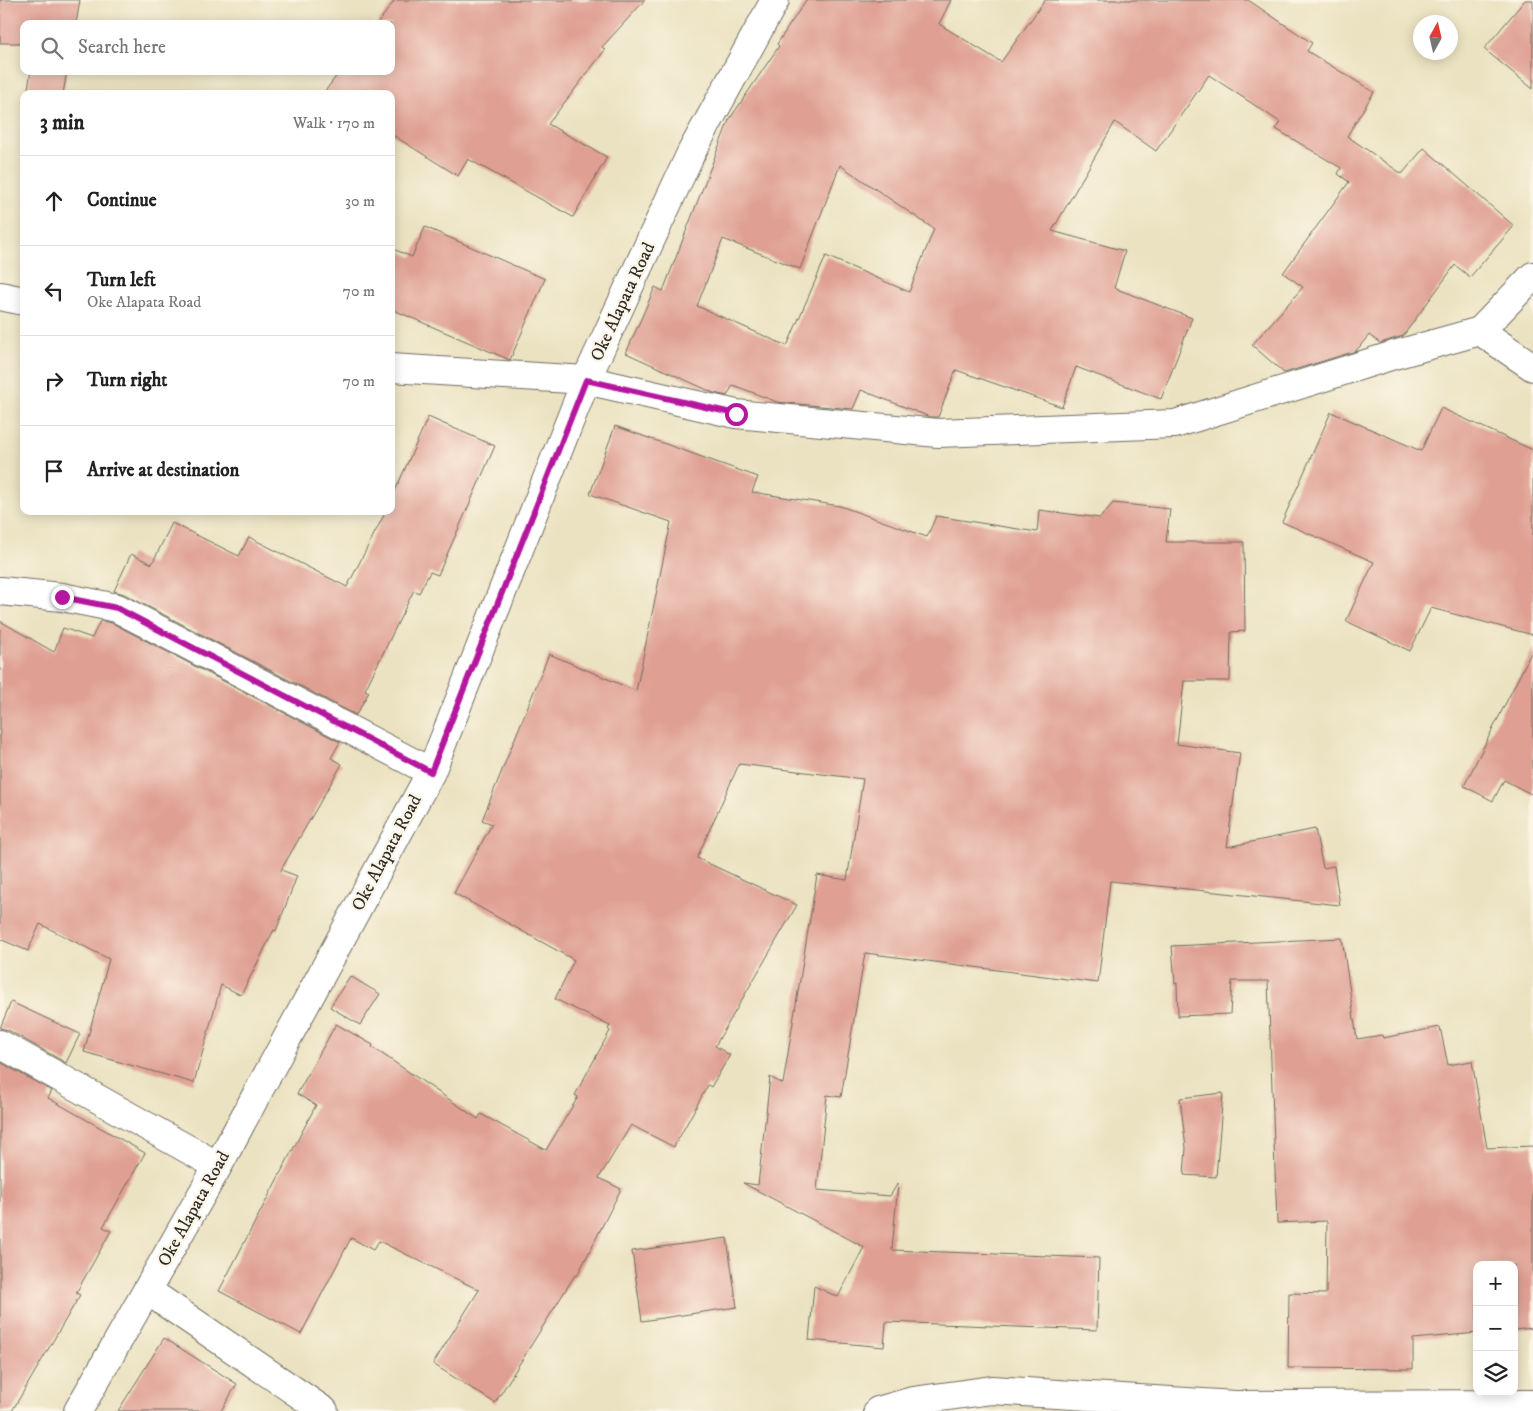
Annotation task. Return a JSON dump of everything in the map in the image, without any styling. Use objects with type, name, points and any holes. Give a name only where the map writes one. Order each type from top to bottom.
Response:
[{"type":"street","name":"Oke Alapata Road","points":[[78,1411],[218,1166],[431,772],[586,380],[691,153],[775,0]]},
{"type":"street","points":[[395,368],[586,380],[736,414],[938,433],[1175,424],[1394,355],[1480,331],[1533,276]]},
{"type":"street","points":[[0,296],[20,300]]},
{"type":"street","points":[[1480,331],[1533,368]]},
{"type":"street","points":[[0,591],[62,597],[117,608],[431,772]]},
{"type":"street","points":[[0,1044],[218,1166]]},
{"type":"street","points":[[148,1291],[324,1411]]},
{"type":"street","points":[[878,1411],[913,1400],[992,1390],[1234,1408],[1533,1404]]},
{"type":"building","points":[[0,0],[80,0],[77,20],[20,20],[20,43],[0,43]]},
{"type":"building","points":[[395,0],[645,0],[602,47],[605,50],[548,124],[607,157],[573,217],[468,159],[458,176],[395,137],[395,90],[326,90],[337,75],[395,75],[395,20],[380,20]]},
{"type":"building","points":[[806,0],[951,0],[939,24],[1001,62],[1045,0],[1248,0],[1312,43],[1307,51],[1374,92],[1347,136],[1402,174],[1424,148],[1514,226],[1470,277],[1455,265],[1403,336],[1380,343],[1369,335],[1356,351],[1284,373],[1252,345],[1303,287],[1283,273],[1349,182],[1338,174],[1341,168],[1276,129],[1280,122],[1209,75],[1156,151],[1115,122],[1052,231],[1125,251],[1114,288],[1192,318],[1161,399],[1076,367],[1062,407],[956,370],[938,417],[930,417],[861,390],[853,409],[777,402],[733,385],[727,396],[714,393],[626,353],[655,287],[663,291],[729,120],[779,46],[777,44]],"holes":[[[840,165],[934,229],[909,292],[826,256],[787,346],[697,306],[723,239],[800,269]]]},
{"type":"building","points":[[1525,0],[1533,0],[1533,89],[1484,49]]},
{"type":"building","points":[[30,75],[66,75],[64,90],[28,90]]},
{"type":"building","points":[[425,227],[545,279],[510,360],[395,311],[395,250],[412,257]]},
{"type":"building","points":[[1441,408],[1533,450],[1533,635],[1431,608],[1410,651],[1346,621],[1374,562],[1282,522],[1331,412],[1421,451]]},
{"type":"building","points":[[428,417],[495,446],[438,575],[430,572],[419,593],[414,590],[365,690],[369,692],[356,715],[124,594],[114,591],[131,554],[152,564],[172,523],[239,556],[249,537],[347,587],[384,515],[395,515],[395,491]]},
{"type":"building","points":[[615,426],[758,477],[752,492],[840,506],[927,537],[936,516],[1037,532],[1039,510],[1100,518],[1113,503],[1170,509],[1166,542],[1244,542],[1245,631],[1231,632],[1230,681],[1184,681],[1177,744],[1240,753],[1227,847],[1315,829],[1323,868],[1334,866],[1340,905],[1110,881],[1098,983],[865,953],[841,1097],[827,1095],[817,1190],[890,1196],[898,1183],[892,1250],[1099,1258],[1097,1330],[886,1322],[884,1347],[809,1340],[814,1286],[838,1297],[864,1247],[743,1183],[758,1185],[770,1077],[783,1084],[817,875],[847,880],[863,779],[739,764],[697,858],[797,905],[715,1046],[730,1055],[711,1087],[708,1085],[674,1147],[631,1125],[599,1178],[621,1189],[577,1276],[575,1275],[495,1403],[433,1364],[479,1290],[379,1241],[373,1250],[351,1238],[301,1334],[219,1291],[316,1105],[297,1094],[336,1024],[373,1045],[372,1047],[478,1119],[481,1114],[546,1150],[578,1097],[575,1095],[610,1031],[608,1029],[610,1026],[555,999],[574,960],[454,893],[492,824],[482,820],[549,654],[636,691],[671,522],[590,494]]},
{"type":"building","points":[[0,621],[54,652],[63,628],[92,638],[100,621],[112,623],[340,742],[331,758],[342,764],[281,870],[297,876],[276,931],[274,930],[241,995],[221,985],[194,1083],[84,1052],[109,959],[40,924],[28,951],[0,939]]},
{"type":"building","points":[[1533,649],[1533,795],[1504,780],[1493,801],[1464,786]]},
{"type":"building","points":[[1342,938],[1357,1039],[1382,1035],[1383,1038],[1440,1027],[1448,1065],[1472,1061],[1487,1148],[1533,1146],[1533,1328],[1518,1330],[1518,1261],[1473,1261],[1473,1333],[1413,1339],[1413,1369],[1288,1368],[1289,1293],[1326,1294],[1327,1221],[1277,1223],[1268,981],[1232,981],[1230,1014],[1178,1016],[1177,983],[1175,984],[1172,946]]},
{"type":"building","points":[[350,976],[380,994],[360,1025],[330,1007]]},
{"type":"building","points":[[11,1002],[80,1034],[66,1063],[8,1030],[0,1028]]},
{"type":"building","points":[[0,1062],[52,1091],[48,1098],[145,1153],[103,1227],[111,1231],[76,1293],[80,1295],[12,1411],[0,1411]]},
{"type":"building","points":[[1223,1093],[1216,1177],[1184,1175],[1186,1148],[1180,1098]]},
{"type":"building","points":[[727,1238],[737,1307],[642,1321],[632,1251]]},
{"type":"building","points":[[164,1338],[237,1384],[221,1411],[118,1411]]},
{"type":"route","points":[[62,597],[117,608],[431,772],[586,380],[736,414]]}]
